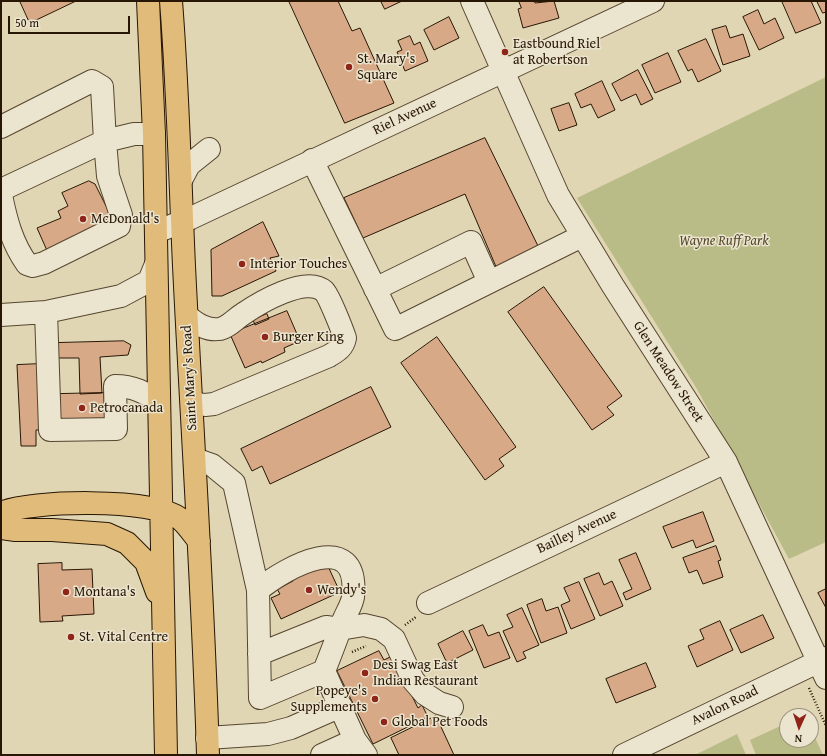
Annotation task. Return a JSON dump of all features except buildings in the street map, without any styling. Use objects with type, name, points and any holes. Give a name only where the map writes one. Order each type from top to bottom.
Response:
[{"type":"main road","points":[[148,1],[154,134],[166,755]]},
{"type":"main road","name":"Saint Mary's Road","points":[[171,1],[177,84],[182,221],[199,541],[207,746]]},
{"type":"main road","points":[[159,393],[192,403]]},
{"type":"main road","points":[[159,428],[172,442],[195,459]]},
{"type":"main road","points":[[1,513],[14,508],[90,503],[143,506],[161,510],[179,518],[199,541]]},
{"type":"main road","points":[[1,528],[14,530],[52,530],[107,534],[127,543],[146,562],[163,610]]},
{"type":"street","name":"Glen Meadow Street","points":[[472,1],[558,194],[582,236],[726,462],[823,666]]},
{"type":"street","name":"Riel Avenue","points":[[156,232],[182,221],[319,151],[504,70],[653,1]]},
{"type":"street","points":[[1,127],[92,82],[102,87],[108,176],[121,215],[119,226],[44,263],[22,269],[15,266],[1,237]]},
{"type":"street","points":[[1,190],[105,141],[134,134],[154,134]]},
{"type":"street","points":[[181,180],[189,165],[209,149]]},
{"type":"street","points":[[319,151],[375,289],[395,329],[582,236]]},
{"type":"street","points":[[1,197],[5,218],[20,255],[27,264],[33,266]]},
{"type":"street","points":[[375,289],[471,242],[489,282]]},
{"type":"street","points":[[1,315],[46,312],[121,296],[149,281],[156,264]]},
{"type":"street","points":[[187,316],[198,325],[209,329],[220,329],[231,324],[244,313],[291,288],[317,287],[324,292],[345,338],[344,344],[340,350],[329,356],[214,404],[205,405],[192,403]]},
{"type":"street","points":[[46,312],[50,430],[116,429],[115,386],[126,386],[153,397],[159,393]]},
{"type":"street","points":[[195,459],[212,465],[234,483],[258,590],[260,698],[324,671],[353,598],[354,578],[347,562],[337,556],[305,562],[270,580],[258,590]]},
{"type":"street","name":"Bailley Avenue","points":[[428,603],[726,462]]},
{"type":"street","points":[[259,654],[326,627],[340,629],[364,625],[381,629],[394,639],[413,680],[425,694],[439,703],[452,707]]},
{"type":"street","name":"Avalon Road","points":[[624,755],[823,666]]},
{"type":"street","points":[[322,755],[361,747],[324,671]]},
{"type":"street","points":[[207,746],[291,728],[341,706]]},
{"type":"green space","name":"Wayne Ruff Park","points":[[826,77],[826,542],[789,559],[697,389],[577,198]]},
{"type":"green space","points":[[779,727],[779,748],[819,748],[819,746],[823,755],[756,755],[750,740]]},
{"type":"green space","points":[[737,734],[746,755],[697,754]]},
{"type":"place","name":"Eastbound Riel at Robertson","points":[[505,52]]},
{"type":"place","name":"St. Mary's Square","points":[[349,67]]},
{"type":"place","name":"McDonald's","points":[[83,219]]},
{"type":"place","name":"Interior Touches","points":[[242,264]]},
{"type":"place","name":"Burger King","points":[[265,337]]},
{"type":"place","name":"Petrocanada","points":[[82,408]]},
{"type":"place","name":"Wendy's","points":[[309,590]]},
{"type":"place","name":"Montana's","points":[[66,592]]},
{"type":"place","name":"St. Vital Centre","points":[[71,637]]},
{"type":"place","name":"Desi Swag East Indian Restaurant","points":[[365,673]]},
{"type":"place","name":"Popeye's Supplements","points":[[375,699]]},
{"type":"place","name":"Global Pet Foods","points":[[384,722]]}]
